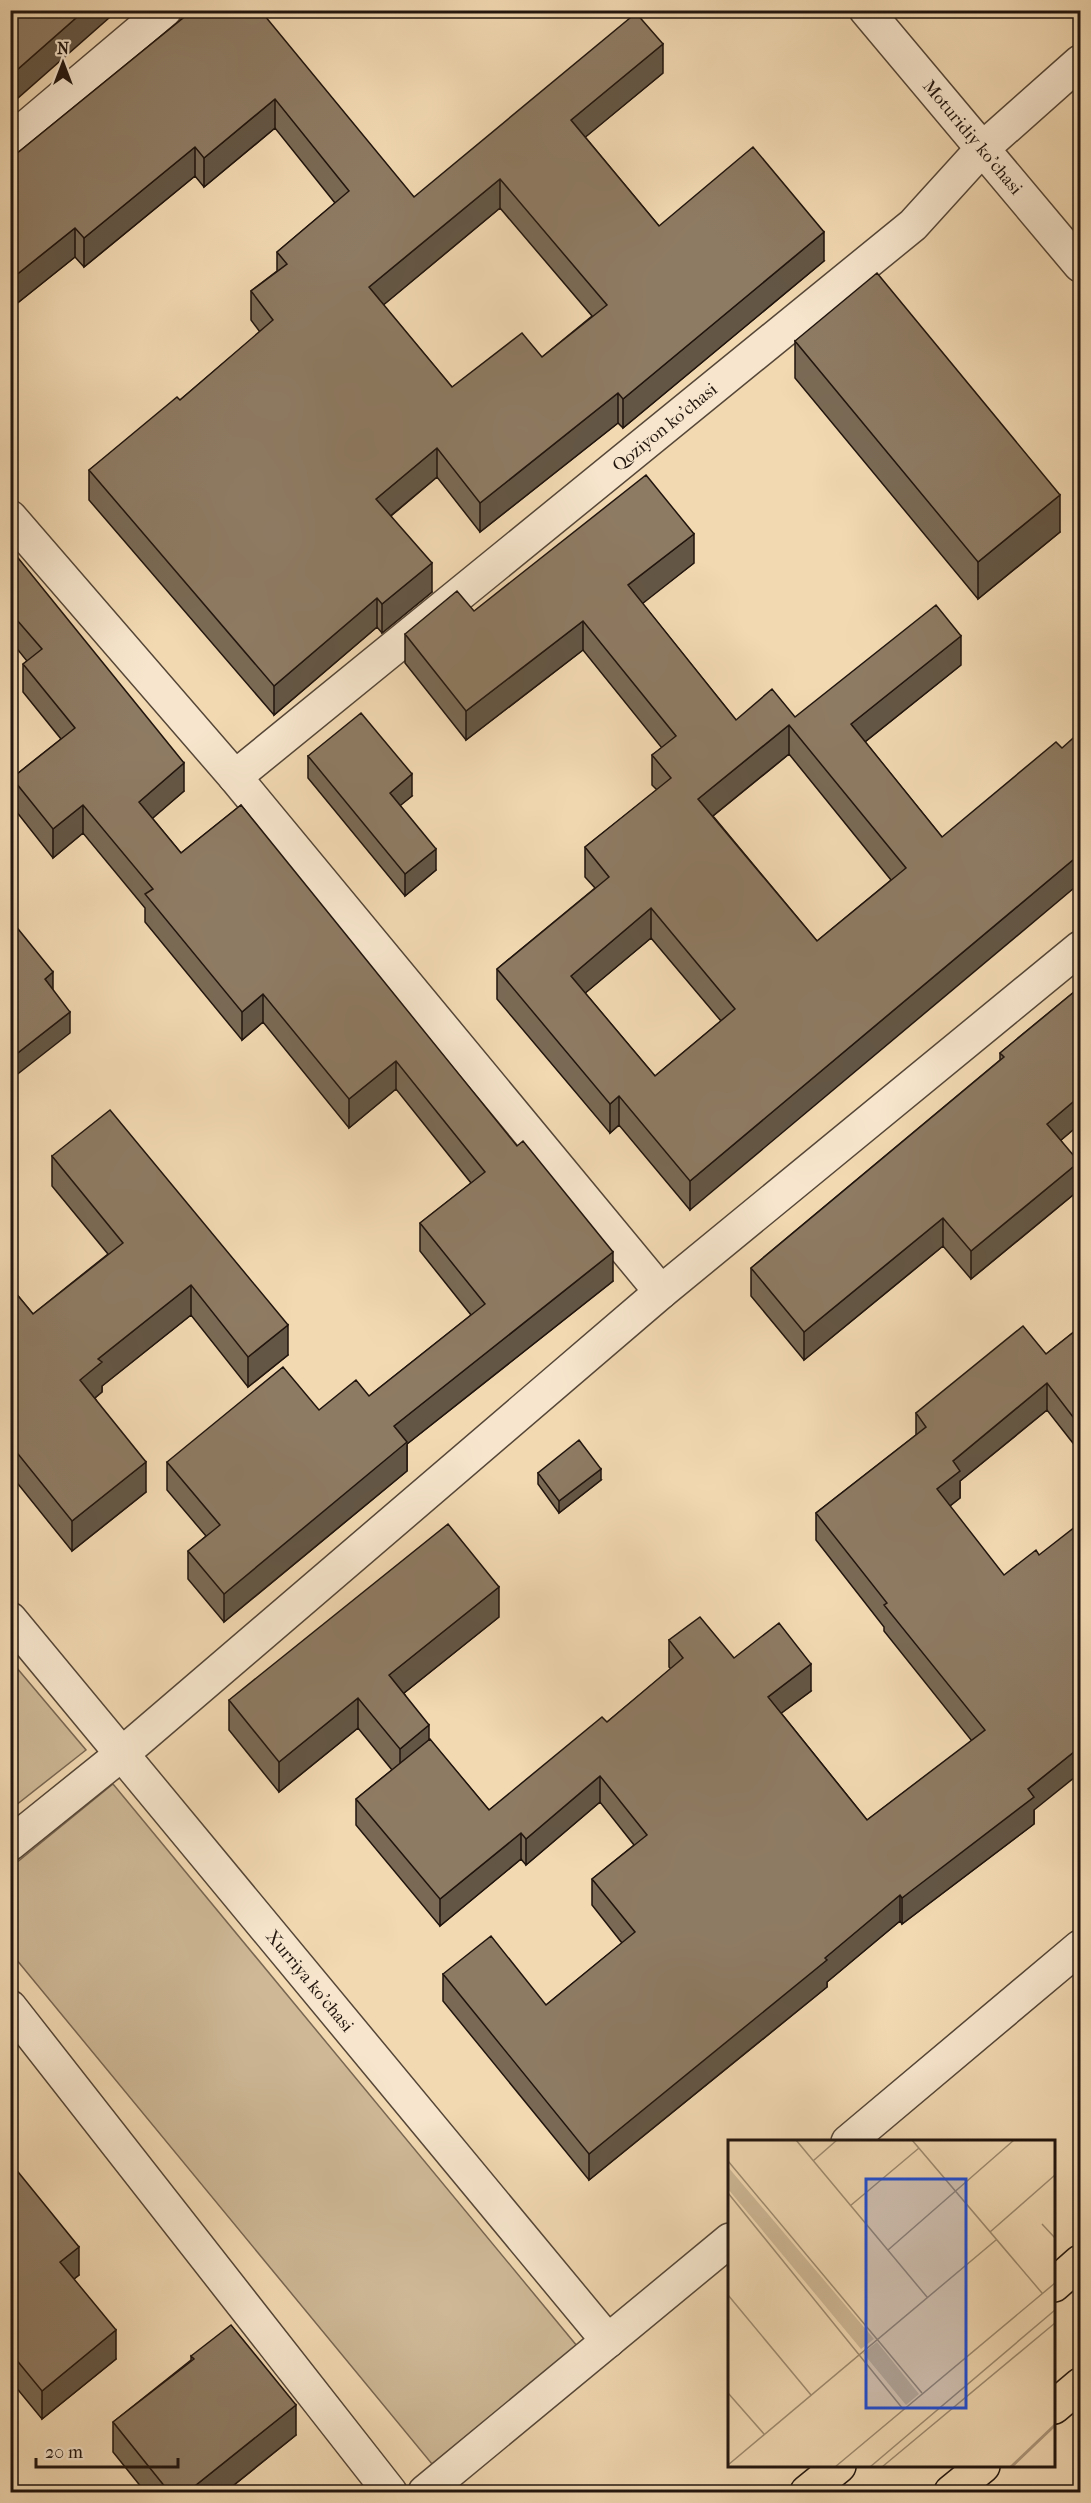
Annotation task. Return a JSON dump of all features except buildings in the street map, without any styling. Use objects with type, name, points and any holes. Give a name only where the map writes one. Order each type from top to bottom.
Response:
[{"type":"highway","points":[[1055,2283],[1080,2262]]},
{"type":"highway","points":[[1055,2405],[1080,2385]]},
{"type":"highway","points":[[807,2493],[838,2467]]},
{"type":"highway","points":[[951,2493],[982,2467]]},
{"type":"street","points":[[10,141],[165,10]]},
{"type":"street","name":"Moturidiy ko'chasi","points":[[866,10],[1080,265]]},
{"type":"street","name":"Qoziyon ko'chasi","points":[[234,777],[913,225],[982,149],[1080,62]]},
{"type":"street","points":[[10,517],[234,777],[661,1292]]},
{"type":"street","points":[[10,1844],[123,1753],[661,1292],[1080,948]]},
{"type":"street","name":"Xurriya ko'chasi","points":[[10,1619],[608,2341]]},
{"type":"street","points":[[850,2140],[1080,1947]]},
{"type":"street","points":[[10,2007],[390,2493]]},
{"type":"street","points":[[425,2493],[728,2241]]},
{"type":"shaded area","points":[[11,1661],[86,1750],[10,1809]]},
{"type":"shaded area","points":[[113,1784],[577,2346],[432,2464],[11,1953],[10,1868]]}]
